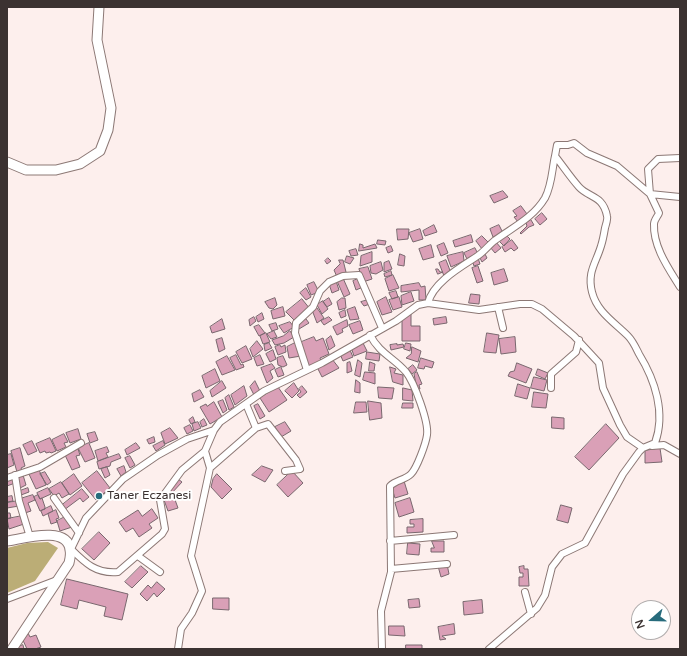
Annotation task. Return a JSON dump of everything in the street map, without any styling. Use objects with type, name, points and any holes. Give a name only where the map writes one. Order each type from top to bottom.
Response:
[{"type":"street","points":[[7,162],[26,170],[56,170],[80,164],[100,152],[108,130],[111,108],[97,40],[99,7]]},
{"type":"street","points":[[428,303],[432,292],[436,287],[459,267],[477,257],[508,230],[530,217],[535,212],[549,189],[556,145],[568,145],[574,143],[587,153],[617,166],[650,194],[680,197]]},
{"type":"street","points":[[489,649],[531,614],[545,595],[552,567],[562,554],[585,543],[623,474],[645,447],[655,443],[660,430],[657,395],[644,361],[628,336],[614,326],[601,310],[592,292],[590,278],[592,266],[601,246],[608,217],[601,202],[593,195],[585,192],[579,187],[555,156]]},
{"type":"street","points":[[680,158],[658,158],[648,169],[650,194],[659,213],[654,223],[658,245],[666,265],[680,287]]},
{"type":"street","points":[[307,370],[295,333],[296,323],[312,307],[320,291],[329,282],[349,275],[359,274],[382,328]]},
{"type":"street","points":[[7,541],[49,534],[58,535],[65,540],[71,549],[90,567],[110,573],[118,572],[162,534],[165,528],[160,500],[182,470],[205,451],[214,430],[220,422],[264,391],[307,370],[396,321],[418,305],[428,303],[479,310],[520,304],[532,304],[542,309],[578,340],[599,362],[603,388],[627,437],[645,447],[664,445],[680,454]]},
{"type":"street","points":[[498,307],[503,328]]},
{"type":"street","points":[[370,335],[376,348],[405,371],[413,382],[420,397],[428,434],[415,468],[410,475],[395,481],[390,486],[391,569],[381,610],[382,649]]},
{"type":"street","points":[[551,388],[551,374],[576,352],[578,340]]},
{"type":"street","points":[[246,404],[256,428]]},
{"type":"street","points":[[210,468],[256,428],[268,424],[296,460],[300,469],[285,471]]},
{"type":"street","points":[[12,649],[69,563],[71,549],[86,518],[123,479],[158,455],[187,439],[214,430]]},
{"type":"street","points":[[7,478],[40,467],[81,443]]},
{"type":"street","points":[[178,649],[181,629],[192,613],[202,591],[191,556],[210,468],[205,451]]},
{"type":"street","points":[[15,475],[19,502],[30,537]]},
{"type":"street","points":[[54,498],[79,534]]},
{"type":"street","points":[[390,542],[454,535]]},
{"type":"street","points":[[138,556],[160,572]]},
{"type":"street","points":[[391,569],[447,564]]},
{"type":"street","points":[[7,599],[58,580]]},
{"type":"street","points":[[525,592],[531,614]]},
{"type":"shaded area","points":[[48,542],[58,548],[35,581],[7,593],[7,548],[27,543]]},
{"type":"building","points":[[503,191],[508,197],[494,203],[490,196]]},
{"type":"building","points":[[521,206],[527,214],[518,222],[514,217],[517,216],[513,211]]},
{"type":"building","points":[[542,213],[547,219],[540,225],[535,219]]},
{"type":"building","points":[[531,220],[534,225],[529,227],[521,234],[520,233],[527,226],[526,223]]},
{"type":"building","points":[[434,225],[437,232],[425,236],[423,231]]},
{"type":"building","points":[[499,225],[503,233],[493,237],[490,229]]},
{"type":"building","points":[[397,229],[409,229],[408,239],[398,240]]},
{"type":"building","points":[[420,229],[423,239],[413,242],[409,233]]},
{"type":"building","points":[[471,235],[473,242],[455,247],[453,241]]},
{"type":"building","points":[[506,235],[510,239],[504,246],[500,242]]},
{"type":"building","points":[[482,236],[489,243],[482,249],[476,241]]},
{"type":"building","points":[[378,240],[386,241],[385,245],[377,244]]},
{"type":"building","points":[[512,240],[518,248],[514,251],[511,248],[505,252],[502,247]]},
{"type":"building","points":[[496,242],[501,248],[495,253],[490,247]]},
{"type":"building","points":[[444,243],[448,253],[441,256],[437,246]]},
{"type":"building","points":[[360,244],[363,245],[363,248],[375,244],[377,248],[359,251]]},
{"type":"building","points":[[431,245],[434,257],[423,260],[419,249]]},
{"type":"building","points":[[391,246],[393,251],[388,253],[386,248]]},
{"type":"building","points":[[475,248],[478,254],[467,259],[464,253]]},
{"type":"building","points":[[356,249],[358,255],[351,256],[349,251]]},
{"type":"building","points":[[372,252],[372,262],[360,266],[361,256]]},
{"type":"building","points":[[463,252],[464,261],[451,267],[447,256]]},
{"type":"building","points":[[484,252],[487,258],[482,262],[480,258]]},
{"type":"building","points":[[400,254],[405,256],[404,266],[398,265]]},
{"type":"building","points":[[347,256],[354,258],[350,264],[345,262]]},
{"type":"building","points":[[328,258],[331,261],[327,264],[325,261]]},
{"type":"building","points":[[478,258],[480,264],[474,266],[472,260]]},
{"type":"building","points":[[339,260],[343,260],[346,272],[337,277],[334,270],[340,264]]},
{"type":"building","points":[[446,260],[451,273],[444,276],[439,263]]},
{"type":"building","points":[[389,261],[392,269],[384,272],[384,263]]},
{"type":"building","points":[[381,262],[383,270],[376,274],[371,273],[370,266]]},
{"type":"building","points":[[478,266],[483,281],[477,283],[472,268]]},
{"type":"building","points":[[368,267],[372,279],[363,282],[359,269]]},
{"type":"building","points":[[436,269],[440,272],[443,272],[438,274]]},
{"type":"building","points":[[504,269],[508,281],[494,285],[491,273]]},
{"type":"building","points":[[391,271],[392,275],[385,277],[384,274]]},
{"type":"building","points":[[393,275],[399,288],[389,291],[385,279]]},
{"type":"building","points":[[343,278],[350,294],[344,297],[337,281]]},
{"type":"building","points":[[360,278],[363,287],[356,290],[353,281]]},
{"type":"building","points":[[336,281],[339,290],[332,293],[329,284]]},
{"type":"building","points":[[314,282],[319,292],[311,295],[307,285]]},
{"type":"building","points":[[419,283],[421,287],[425,286],[426,300],[419,300],[419,290],[401,292],[401,286]]},
{"type":"building","points":[[306,288],[311,297],[306,300],[300,293]]},
{"type":"building","points":[[396,291],[398,297],[392,299],[389,293]]},
{"type":"building","points":[[411,292],[414,301],[402,305],[401,296]]},
{"type":"building","points":[[471,294],[480,295],[479,304],[469,303]]},
{"type":"building","points":[[386,297],[392,312],[382,315],[377,302]]},
{"type":"building","points":[[399,297],[402,307],[393,310],[389,300]]},
{"type":"building","points":[[275,298],[277,305],[273,309],[269,308],[265,302]]},
{"type":"building","points":[[329,298],[332,304],[327,307],[323,302]]},
{"type":"building","points":[[342,298],[345,298],[346,308],[339,310],[337,302]]},
{"type":"building","points":[[302,299],[310,309],[294,320],[286,312]]},
{"type":"building","points":[[368,300],[370,304],[364,306],[361,302]]},
{"type":"building","points":[[323,301],[328,309],[322,314],[317,305]]},
{"type":"building","points":[[283,307],[285,316],[273,319],[271,311]]},
{"type":"building","points":[[355,307],[359,319],[350,320],[347,310]]},
{"type":"building","points":[[317,308],[324,318],[317,323],[312,310]]},
{"type":"building","points":[[345,310],[346,316],[341,318],[339,313]]},
{"type":"building","points":[[262,313],[264,319],[258,322],[256,317]]},
{"type":"building","points":[[411,313],[411,326],[420,326],[420,341],[402,341],[402,318]]},
{"type":"building","points":[[254,317],[256,321],[250,326],[249,320]]},
{"type":"building","points":[[329,317],[332,320],[324,325],[321,321]]},
{"type":"building","points":[[446,317],[447,323],[434,325],[433,319]]},
{"type":"building","points":[[222,319],[225,329],[212,333],[210,327]]},
{"type":"building","points":[[306,319],[309,323],[299,329],[296,324]]},
{"type":"building","points":[[347,320],[348,326],[342,329],[343,332],[337,335],[333,327]]},
{"type":"building","points":[[360,321],[363,330],[353,334],[349,325]]},
{"type":"building","points":[[290,322],[294,327],[284,333],[279,326]]},
{"type":"building","points":[[276,323],[278,329],[272,331],[269,325]]},
{"type":"building","points":[[259,325],[265,333],[259,336],[254,327]]},
{"type":"building","points":[[274,331],[277,337],[271,339],[267,334]]},
{"type":"building","points":[[290,331],[294,337],[284,343],[275,345],[272,340],[283,336]]},
{"type":"building","points":[[266,333],[270,342],[263,344],[260,336]]},
{"type":"building","points":[[487,333],[499,335],[496,353],[484,352]]},
{"type":"building","points":[[331,336],[335,346],[329,350],[326,340]]},
{"type":"building","points":[[314,337],[316,341],[323,338],[329,354],[320,358],[321,361],[309,366],[299,343]]},
{"type":"building","points":[[515,337],[516,352],[501,354],[499,339]]},
{"type":"building","points":[[222,338],[225,349],[219,352],[216,340]]},
{"type":"building","points":[[257,341],[263,349],[253,357],[250,349]]},
{"type":"building","points":[[269,343],[272,348],[265,351],[264,345]]},
{"type":"building","points":[[295,343],[301,356],[289,358],[287,347]]},
{"type":"building","points":[[363,343],[367,351],[354,356],[351,347]]},
{"type":"building","points":[[406,343],[411,344],[410,351],[404,349]]},
{"type":"building","points":[[403,344],[404,347],[391,350],[390,345]]},
{"type":"building","points":[[280,345],[281,347],[285,345],[286,352],[278,355],[275,347]]},
{"type":"building","points":[[246,346],[252,359],[242,363],[236,352]]},
{"type":"building","points":[[412,347],[421,351],[418,362],[406,358],[411,354]]},
{"type":"building","points":[[273,350],[276,359],[270,362],[266,354]]},
{"type":"building","points":[[350,350],[353,357],[343,361],[340,354]]},
{"type":"building","points":[[367,352],[380,354],[379,361],[366,359]]},
{"type":"building","points":[[236,355],[241,365],[243,364],[244,367],[236,370],[230,358]]},
{"type":"building","points":[[260,355],[264,364],[257,366],[254,358]]},
{"type":"building","points":[[227,356],[235,370],[222,375],[216,362]]},
{"type":"building","points":[[283,356],[287,365],[283,367],[278,365],[277,358]]},
{"type":"building","points":[[421,358],[434,362],[432,368],[425,366],[424,369],[418,368]]},
{"type":"building","points":[[332,359],[339,368],[322,377],[317,367]]},
{"type":"building","points":[[358,360],[362,363],[360,377],[355,375]]},
{"type":"building","points":[[350,362],[352,371],[347,373],[347,363]]},
{"type":"building","points":[[370,362],[375,364],[374,371],[369,371]]},
{"type":"building","points":[[517,363],[532,369],[526,383],[508,376],[510,372],[514,371]]},
{"type":"building","points":[[272,364],[275,368],[270,371],[273,378],[267,383],[261,368]]},
{"type":"building","points":[[413,365],[417,370],[412,374],[408,369]]},
{"type":"building","points":[[281,367],[284,375],[278,377],[275,370]]},
{"type":"building","points":[[390,367],[396,369],[394,373],[403,375],[403,385],[393,382]]},
{"type":"building","points":[[215,369],[220,381],[206,388],[202,376]]},
{"type":"building","points":[[538,369],[548,373],[545,379],[536,375]]},
{"type":"building","points":[[365,372],[375,373],[375,384],[363,380]]},
{"type":"building","points":[[417,372],[422,384],[419,385],[420,389],[417,389],[414,374]]},
{"type":"building","points":[[534,377],[547,380],[544,391],[531,388]]},
{"type":"building","points":[[356,380],[360,383],[360,393],[355,392]]},
{"type":"building","points":[[222,381],[226,388],[212,397],[210,391]]},
{"type":"building","points":[[255,381],[260,391],[254,395],[250,387]]},
{"type":"building","points":[[294,383],[299,391],[292,398],[285,391]]},
{"type":"building","points":[[518,384],[530,388],[527,399],[515,396]]},
{"type":"building","points":[[244,386],[247,396],[235,405],[231,395]]},
{"type":"building","points":[[302,386],[307,392],[300,398],[297,395],[301,392],[299,389]]},
{"type":"building","points":[[278,387],[287,400],[269,412],[260,398]]},
{"type":"building","points":[[378,387],[394,388],[392,399],[379,398]]},
{"type":"building","points":[[403,388],[412,390],[413,401],[403,400]]},
{"type":"building","points":[[200,390],[204,397],[194,402],[192,394]]},
{"type":"building","points":[[534,392],[548,394],[546,408],[532,407]]},
{"type":"building","points":[[229,395],[234,407],[229,410],[225,398]]},
{"type":"building","points":[[223,400],[227,410],[223,413],[218,402]]},
{"type":"building","points":[[368,401],[381,403],[382,418],[370,420]]},
{"type":"building","points":[[214,402],[222,417],[210,424],[200,407],[206,404],[207,406]]},
{"type":"building","points":[[356,402],[366,402],[367,412],[354,413]]},
{"type":"building","points":[[403,403],[413,403],[413,408],[402,408]]},
{"type":"building","points":[[258,404],[265,416],[260,419],[254,406]]},
{"type":"building","points":[[193,417],[195,422],[191,424],[189,420]]},
{"type":"building","points":[[552,417],[564,418],[564,429],[552,428]]},
{"type":"building","points":[[204,419],[207,425],[202,427],[200,422]]},
{"type":"building","points":[[198,422],[201,428],[194,431],[192,424]]},
{"type":"building","points":[[285,422],[291,431],[281,437],[275,427]]},
{"type":"building","points":[[606,424],[619,438],[589,470],[575,457]]},
{"type":"building","points":[[190,425],[193,431],[187,434],[184,428]]},
{"type":"building","points":[[170,428],[178,438],[165,444],[161,433]]},
{"type":"building","points":[[78,429],[81,439],[70,443],[66,433]]},
{"type":"building","points":[[95,432],[98,440],[90,443],[87,434]]},
{"type":"building","points":[[64,434],[68,442],[64,443],[66,447],[57,451],[52,440]]},
{"type":"building","points":[[154,437],[155,442],[149,444],[147,440]]},
{"type":"building","points":[[50,438],[56,451],[46,453],[45,451],[40,453],[36,444]]},
{"type":"building","points":[[32,441],[37,451],[28,455],[23,445]]},
{"type":"building","points":[[163,441],[165,445],[156,451],[153,446]]},
{"type":"building","points":[[89,443],[95,458],[85,462],[78,448]]},
{"type":"building","points":[[136,443],[140,448],[127,455],[125,450]]},
{"type":"building","points":[[107,447],[109,452],[106,453],[108,457],[98,461],[95,451]]},
{"type":"building","points":[[20,448],[25,466],[21,468],[22,470],[17,472],[11,451]]},
{"type":"building","points":[[660,448],[662,462],[645,463],[645,451]]},
{"type":"building","points":[[78,449],[80,455],[76,456],[80,467],[72,470],[65,455]]},
{"type":"building","points":[[11,454],[14,465],[7,468],[7,455]]},
{"type":"building","points":[[119,454],[121,458],[111,462],[110,466],[99,469],[97,462]]},
{"type":"building","points":[[130,456],[135,465],[130,468],[125,458]]},
{"type":"building","points":[[124,466],[126,472],[121,476],[117,469]]},
{"type":"building","points":[[262,466],[273,470],[265,482],[252,475]]},
{"type":"building","points":[[107,467],[110,475],[105,478],[101,469]]},
{"type":"building","points":[[39,470],[46,485],[36,489],[28,472]]},
{"type":"building","points":[[97,471],[110,488],[96,500],[82,483]]},
{"type":"building","points":[[292,471],[303,483],[288,497],[277,485]]},
{"type":"building","points":[[45,472],[51,482],[47,485],[40,474]]},
{"type":"building","points":[[74,474],[82,486],[70,495],[62,483]]},
{"type":"building","points":[[217,474],[232,489],[222,499],[211,487],[213,479]]},
{"type":"building","points":[[23,475],[26,485],[20,488],[17,476]]},
{"type":"building","points":[[13,478],[15,483],[7,486],[7,480]]},
{"type":"building","points":[[178,479],[182,482],[171,494],[168,491]]},
{"type":"building","points":[[404,481],[408,494],[395,498],[391,485]]},
{"type":"building","points":[[61,482],[69,494],[62,498],[59,493],[54,496],[49,489]]},
{"type":"building","points":[[28,488],[29,492],[21,495],[20,491]]},
{"type":"building","points":[[48,488],[51,494],[40,499],[37,493]]},
{"type":"building","points":[[82,489],[89,497],[83,502],[80,498],[64,510],[61,506]]},
{"type":"building","points":[[33,495],[35,500],[28,503],[31,511],[25,513],[20,499]]},
{"type":"building","points":[[38,495],[40,499],[42,498],[45,507],[45,509],[40,511],[34,497]]},
{"type":"building","points":[[12,496],[13,501],[7,502],[7,497]]},
{"type":"building","points":[[174,497],[178,508],[168,511],[164,500]]},
{"type":"building","points":[[410,498],[414,512],[399,517],[395,503]]},
{"type":"building","points":[[18,501],[19,506],[7,508],[7,503]]},
{"type":"building","points":[[561,505],[572,508],[568,523],[557,520]]},
{"type":"building","points":[[51,506],[53,511],[43,516],[41,511]]},
{"type":"building","points":[[152,509],[158,518],[149,524],[152,528],[139,537],[133,528],[126,532],[119,522],[138,510],[142,516]]},
{"type":"building","points":[[56,510],[59,518],[56,519],[57,522],[51,524],[48,514]]},
{"type":"building","points":[[7,513],[10,513],[11,518],[7,519]]},
{"type":"building","points":[[22,516],[24,524],[9,529],[7,519]]},
{"type":"building","points":[[65,517],[72,527],[60,531],[57,521]]},
{"type":"building","points":[[423,519],[423,532],[407,533],[407,527],[414,527],[414,524],[410,524],[410,520]]},
{"type":"building","points":[[99,532],[110,543],[94,560],[82,549]]},
{"type":"building","points":[[432,541],[444,541],[444,552],[431,552],[431,548],[434,548]]},
{"type":"building","points":[[408,543],[420,544],[419,555],[407,554]]},
{"type":"building","points":[[447,564],[449,574],[441,577],[438,566]]},
{"type":"building","points":[[141,566],[148,572],[132,588],[125,582]]},
{"type":"building","points":[[524,566],[524,569],[528,569],[529,586],[519,586],[519,577],[523,577],[523,573],[520,573],[519,567]]},
{"type":"building","points":[[67,579],[128,594],[122,620],[104,616],[106,607],[79,600],[77,609],[61,605]]},
{"type":"building","points":[[157,582],[165,589],[157,597],[154,593],[147,601],[140,594],[148,585],[151,588]]},
{"type":"building","points":[[213,598],[229,598],[229,610],[213,609]]},
{"type":"building","points":[[419,599],[420,607],[409,608],[408,600]]},
{"type":"building","points":[[482,600],[483,613],[464,615],[463,602]]},
{"type":"building","points":[[454,624],[455,634],[442,636],[446,639],[440,640],[438,627]]},
{"type":"building","points":[[389,626],[404,626],[405,636],[389,635]]},
{"type":"building","points":[[28,633],[30,637],[36,635],[41,647],[27,649],[21,636]]},
{"type":"building","points":[[23,645],[24,649],[16,649],[16,648]]},
{"type":"building","points":[[406,645],[422,645],[422,649],[406,649]]},
{"type":"place","name":"Taner Eczanesi","points":[[99,496]]}]
